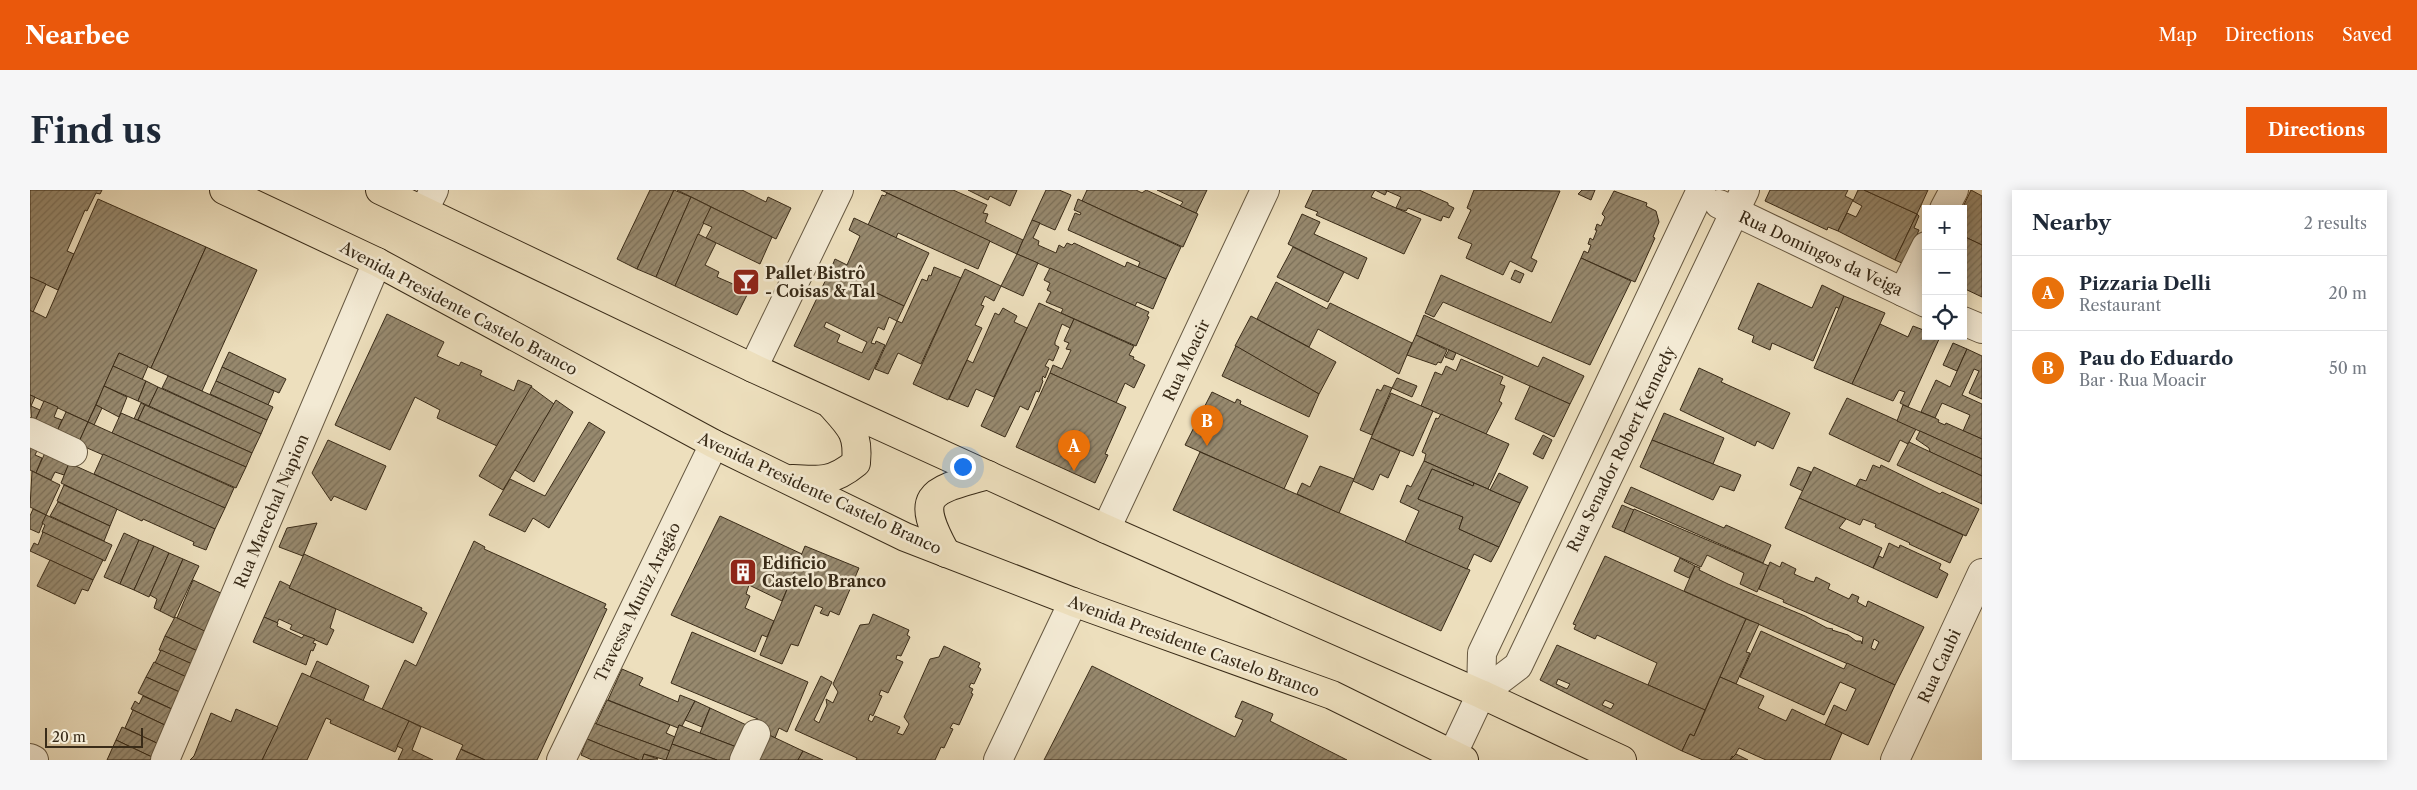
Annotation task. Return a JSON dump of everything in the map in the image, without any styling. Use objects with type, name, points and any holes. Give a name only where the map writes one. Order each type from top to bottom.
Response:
[{"type":"main road","name":"Avenida Presidente Castelo Branco","points":[[224,190],[377,262],[714,444],[905,537],[1073,602],[1332,695],[1455,758]]},
{"type":"main road","points":[[380,190],[429,200],[753,368],[1106,529],[1481,694],[1622,760]]},
{"type":"main road","points":[[786,479],[824,481],[843,474],[856,463],[858,445],[852,428],[829,402]]},
{"type":"main road","points":[[946,553],[932,527],[929,514],[930,500],[941,489],[988,475]]},
{"type":"street","points":[[753,368],[838,190]]},
{"type":"street","name":"Rua Moacir","points":[[1106,529],[1265,190]]},
{"type":"street","points":[[1946,205],[1954,190]]},
{"type":"street","name":"Rua Domingos da Veiga","points":[[1696,192],[1740,201],[1914,297]]},
{"type":"street","name":"Rua Senador Robert Kennedy","points":[[1455,758],[1481,694],[1482,653],[1696,192]]},
{"type":"street","name":"Rua Senador Robert Kennedy","points":[[1481,694],[1518,666],[1740,201]]},
{"type":"street","points":[[1914,297],[1925,250]]},
{"type":"street","name":"Rua Marechal Napion","points":[[166,760],[377,262]]},
{"type":"street","points":[[1967,322],[1982,330]]},
{"type":"street","points":[[30,432],[73,452]]},
{"type":"street","name":"Travessa Muniz Aragão","points":[[561,760],[714,444]]},
{"type":"street","name":"Rua Caubi","points":[[1895,760],[1982,573]]},
{"type":"street","points":[[998,760],[1073,602]]},
{"type":"street","points":[[744,760],[756,734]]},
{"type":"street","points":[[30,758],[34,760]]},
{"type":"building","points":[[30,190],[102,190],[100,194],[96,193],[87,211],[85,210],[67,251],[74,254],[58,290],[30,277]]},
{"type":"building","points":[[650,190],[674,190],[637,269],[617,259]]},
{"type":"building","points":[[674,190],[691,197],[656,277],[637,269]]},
{"type":"building","points":[[677,190],[742,190],[766,202],[768,197],[791,208],[776,239]]},
{"type":"building","points":[[881,190],[953,190],[987,205],[983,213],[988,214],[985,222],[1023,240],[1017,254]]},
{"type":"building","points":[[968,190],[1017,190],[1010,206],[990,196],[988,200]]},
{"type":"building","points":[[1046,190],[1059,190],[1071,195],[1055,230],[1032,220]]},
{"type":"building","points":[[1087,190],[1136,190],[1142,193],[1146,190],[1198,214],[1183,247],[1082,201]]},
{"type":"building","points":[[1157,190],[1207,190],[1196,213],[1180,206],[1183,202]]},
{"type":"building","points":[[1313,190],[1375,190],[1371,197],[1421,219],[1404,254],[1316,215],[1318,212],[1305,207]]},
{"type":"building","points":[[1375,190],[1385,190],[1387,191],[1385,195]]},
{"type":"building","points":[[1385,190],[1419,190],[1448,203],[1448,205],[1454,208],[1449,218],[1443,216],[1441,221],[1408,208],[1406,211],[1396,208],[1401,197]]},
{"type":"building","points":[[1474,190],[1560,191],[1531,258],[1537,261],[1532,272],[1510,261],[1503,275],[1466,258],[1472,244],[1458,238],[1471,210],[1467,208]]},
{"type":"building","points":[[1582,190],[1595,190],[1591,200],[1578,194]]},
{"type":"building","points":[[1770,190],[1848,190],[1845,196],[1853,200],[1838,231],[1828,227],[1827,230],[1765,201]]},
{"type":"building","points":[[1858,190],[1864,190],[1917,214],[1895,260],[1838,231],[1847,213],[1856,217],[1862,206],[1853,201]]},
{"type":"building","points":[[1864,190],[1928,190],[1917,214]]},
{"type":"building","points":[[1971,190],[1982,196],[1982,245],[1967,238],[1967,205],[1964,205]]},
{"type":"building","points":[[1614,191],[1647,203],[1646,206],[1656,211],[1659,222],[1653,237],[1655,238],[1635,282],[1581,258],[1584,251],[1588,253],[1591,245],[1588,244],[1590,238],[1593,240],[1597,224],[1601,226],[1605,217],[1602,214]]},
{"type":"building","points":[[887,193],[990,241],[978,269],[898,233],[896,238],[868,225],[882,195],[885,196]]},
{"type":"building","points":[[691,197],[711,207],[675,286],[656,277]]},
{"type":"building","points":[[98,199],[206,247],[151,368],[119,353],[88,422],[30,395],[30,310],[46,318]]},
{"type":"building","points":[[1078,199],[1181,247],[1166,279],[1138,267],[1140,262],[1068,230],[1075,213],[1080,215],[1081,213],[1074,210]]},
{"type":"building","points":[[711,207],[772,237],[760,264],[706,238],[712,227],[703,223]]},
{"type":"building","points":[[1302,214],[1320,222],[1314,234],[1367,258],[1358,279],[1288,244]]},
{"type":"building","points":[[1917,214],[1919,216],[1914,228],[1919,230],[1904,264],[1895,260]]},
{"type":"building","points":[[854,218],[929,253],[904,306],[830,271],[835,259],[847,265],[860,236],[849,230]]},
{"type":"building","points":[[1032,220],[1040,223],[1033,238],[1039,241],[1038,245],[1056,253],[1059,245],[1064,248],[1067,243],[1072,245],[1074,243],[1125,267],[1127,262],[1166,279],[1153,309],[1137,302],[1135,306],[1017,254]]},
{"type":"building","points":[[698,234],[716,243],[705,265],[719,272],[717,277],[749,291],[737,315],[675,286]]},
{"type":"building","points":[[1967,238],[1982,245],[1982,297],[1967,290]]},
{"type":"building","points":[[206,247],[257,270],[202,391],[151,368]]},
{"type":"building","points":[[1293,247],[1344,272],[1328,302],[1277,277]]},
{"type":"building","points":[[1017,254],[1038,263],[1023,296],[1001,286]]},
{"type":"building","points":[[1581,258],[1631,281],[1590,365],[1443,302],[1434,317],[1425,313],[1441,275],[1551,323]]},
{"type":"building","points":[[934,267],[961,278],[921,364],[898,353],[888,374],[875,369],[897,321],[902,323],[922,279],[927,281]]},
{"type":"building","points":[[1050,268],[1149,312],[1147,316],[1149,317],[1136,346],[1061,313],[1063,309],[1046,302],[1051,292],[1047,290],[1050,283],[1044,280]]},
{"type":"building","points":[[965,269],[1001,286],[994,301],[985,296],[981,305],[984,306],[975,325],[982,328],[948,400],[913,384]]},
{"type":"building","points":[[1515,270],[1524,274],[1520,283],[1511,279]]},
{"type":"building","points":[[830,271],[904,306],[897,321],[889,317],[884,330],[878,327],[871,343],[875,344],[876,341],[885,345],[869,380],[794,346]],"holes":[[[826,322],[867,342],[862,353],[837,342],[840,335],[824,327]]]},
{"type":"building","points":[[30,277],[46,284],[33,312],[30,310]]},
{"type":"building","points":[[1276,282],[1327,309],[1330,303],[1412,343],[1399,374],[1318,329],[1309,347],[1257,319]]},
{"type":"building","points":[[1758,283],[1812,308],[1822,285],[1844,296],[1840,309],[1836,307],[1813,361],[1772,343],[1770,350],[1752,342],[1754,336],[1738,329]]},
{"type":"building","points":[[1844,296],[1885,313],[1852,384],[1814,368]]},
{"type":"building","points":[[1039,303],[1074,319],[1070,328],[1062,324],[1055,342],[1055,345],[1059,347],[1053,361],[1049,359],[1045,366],[1049,368],[1045,378],[1043,376],[1039,392],[1036,391],[1028,410],[1020,406],[1005,437],[981,426]]},
{"type":"building","points":[[1003,308],[1017,316],[1014,322],[1027,328],[994,397],[976,389],[968,407],[949,399],[967,360],[973,363],[995,313],[999,315]]},
{"type":"building","points":[[387,314],[444,342],[437,356],[459,366],[461,362],[482,371],[480,375],[514,391],[518,380],[532,386],[497,446],[437,418],[440,410],[415,397],[390,450],[335,425]]},
{"type":"building","points":[[1424,315],[1538,367],[1543,357],[1584,376],[1570,404],[1416,335]]},
{"type":"building","points":[[1251,316],[1336,362],[1319,394],[1235,346]]},
{"type":"building","points":[[1074,319],[1134,346],[1129,355],[1145,365],[1134,388],[1125,383],[1116,403],[1050,373],[1053,365],[1062,369],[1071,350],[1066,349],[1069,343],[1064,341]]},
{"type":"building","points":[[1880,324],[1908,337],[1913,326],[1922,329],[1922,340],[1939,340],[1908,407],[1900,403],[1905,392],[1899,390],[1893,401],[1852,384]]},
{"type":"building","points":[[1416,335],[1447,350],[1441,363],[1438,362],[1436,365],[1407,355]]},
{"type":"building","points":[[1953,343],[1967,349],[1957,371],[1943,365]]},
{"type":"building","points":[[1236,346],[1319,394],[1309,417],[1222,376]]},
{"type":"building","points":[[1967,349],[1982,356],[1982,399],[1969,393],[1979,371],[1974,369],[1962,395],[1982,404],[1982,439],[1963,431],[1970,415],[1942,403],[1935,418],[1921,412],[1936,380],[1950,387]]},
{"type":"building","points":[[1449,350],[1456,353],[1453,360],[1445,357]]},
{"type":"building","points":[[229,352],[286,379],[279,393],[222,367]]},
{"type":"building","points":[[119,353],[148,366],[142,380],[113,366]]},
{"type":"building","points":[[1461,359],[1503,377],[1500,384],[1505,386],[1499,401],[1502,403],[1486,434],[1421,406],[1435,372],[1442,375],[1446,366],[1456,371]]},
{"type":"building","points":[[113,366],[146,381],[138,401],[104,386]]},
{"type":"building","points":[[222,367],[274,391],[268,405],[216,381]]},
{"type":"building","points":[[1699,368],[1723,379],[1721,382],[1790,413],[1773,449],[1757,441],[1755,446],[1680,410]]},
{"type":"building","points":[[1050,373],[1126,407],[1105,454],[1108,455],[1095,483],[1016,447]]},
{"type":"building","points":[[168,376],[267,420],[261,434],[162,388]]},
{"type":"building","points":[[1397,378],[1417,386],[1412,397],[1392,388]]},
{"type":"building","points":[[146,381],[158,387],[149,406],[138,401]]},
{"type":"building","points":[[216,381],[273,407],[267,420],[210,394]]},
{"type":"building","points":[[1384,385],[1392,388],[1372,435],[1360,430],[1377,389],[1381,391]]},
{"type":"building","points":[[104,386],[127,397],[119,417],[96,405]]},
{"type":"building","points":[[1530,386],[1570,404],[1554,437],[1515,419]]},
{"type":"building","points":[[158,387],[261,434],[252,453],[149,406]]},
{"type":"building","points":[[531,387],[554,404],[503,490],[479,476]]},
{"type":"building","points":[[1212,392],[1235,403],[1237,399],[1241,401],[1240,404],[1308,436],[1284,489],[1185,445]]},
{"type":"building","points":[[1391,393],[1433,411],[1413,456],[1371,438]]},
{"type":"building","points":[[30,395],[35,397],[31,406],[40,410],[32,428]]},
{"type":"building","points":[[1847,398],[1916,429],[1908,444],[1900,440],[1889,462],[1829,434]]},
{"type":"building","points":[[556,400],[573,412],[534,482],[515,470]]},
{"type":"building","points":[[44,401],[58,407],[54,417],[62,420],[54,438],[32,428]]},
{"type":"building","points":[[141,403],[145,405],[138,420],[134,419]]},
{"type":"building","points":[[96,405],[102,408],[94,425],[88,422]]},
{"type":"building","points":[[145,405],[252,453],[246,467],[138,420]]},
{"type":"building","points":[[1903,405],[1935,418],[1939,420],[1938,422],[1945,425],[1946,423],[1982,439],[1982,459],[1897,421]]},
{"type":"building","points":[[66,412],[88,422],[78,444],[54,438]]},
{"type":"building","points":[[121,413],[246,467],[236,488],[112,433]]},
{"type":"building","points":[[1664,413],[1724,438],[1713,464],[1652,440]]},
{"type":"building","points":[[1441,414],[1509,444],[1488,489],[1424,461],[1426,454],[1422,452],[1436,418],[1438,419]]},
{"type":"building","points":[[88,422],[234,488],[225,508],[78,444]]},
{"type":"building","points":[[589,422],[605,432],[549,528],[533,518],[525,532],[489,515],[510,479],[545,496]]},
{"type":"building","points":[[1920,431],[1982,459],[1982,476],[1930,452],[1929,448],[1916,439]]},
{"type":"building","points":[[1543,435],[1552,440],[1543,459],[1533,454]]},
{"type":"building","points":[[30,437],[41,442],[35,455],[42,458],[36,473],[30,470]]},
{"type":"building","points":[[1371,438],[1400,451],[1388,478],[1380,474],[1373,490],[1353,481]]},
{"type":"building","points":[[328,440],[386,466],[366,510],[334,496],[331,501],[312,473]]},
{"type":"building","points":[[1652,440],[1741,475],[1734,491],[1720,486],[1713,500],[1640,467]]},
{"type":"building","points":[[1909,442],[1982,476],[1982,504],[1897,465]]},
{"type":"building","points":[[48,446],[72,458],[64,475],[55,472],[51,480],[36,473]]},
{"type":"building","points":[[1200,452],[1470,570],[1441,631],[1173,510]]},
{"type":"building","points":[[103,454],[225,508],[215,529],[94,474]]},
{"type":"building","points":[[1424,461],[1474,483],[1473,486],[1432,469],[1418,499],[1463,517],[1459,529],[1499,547],[1491,562],[1474,554],[1467,569],[1405,542],[1419,511],[1400,502],[1407,485],[1411,487]]},
{"type":"building","points":[[69,463],[215,529],[206,550],[193,545],[194,542],[143,519],[142,521],[61,483]]},
{"type":"building","points":[[1873,465],[1880,468],[1881,465],[1940,494],[1942,492],[1979,509],[1966,536],[1856,486],[1860,479],[1866,481]]},
{"type":"building","points":[[1320,466],[1354,479],[1339,513],[1297,494],[1302,483],[1310,487]]},
{"type":"building","points":[[1798,467],[1811,472],[1803,491],[1790,485]]},
{"type":"building","points":[[1814,467],[1963,535],[1950,563],[1875,527],[1876,524],[1863,519],[1860,525],[1799,498]]},
{"type":"building","points":[[1432,469],[1473,486],[1474,483],[1520,503],[1499,547],[1459,529],[1463,517],[1418,499]]},
{"type":"building","points":[[32,471],[60,485],[46,515],[30,507]]},
{"type":"building","points":[[1499,473],[1528,487],[1520,503],[1490,490]]},
{"type":"building","points":[[64,485],[117,509],[110,526],[57,501]]},
{"type":"building","points":[[1631,487],[1724,528],[1726,525],[1771,545],[1763,563],[1624,502]]},
{"type":"building","points":[[1799,498],[1846,519],[1839,528],[1882,548],[1873,568],[1785,528]]},
{"type":"building","points":[[58,502],[110,526],[104,541],[50,516]]},
{"type":"building","points":[[1622,505],[1634,510],[1624,532],[1612,527]]},
{"type":"building","points":[[33,509],[46,515],[39,533],[30,529],[30,516]]},
{"type":"building","points":[[1634,509],[1769,566],[1757,592],[1740,584],[1744,573],[1707,555],[1701,567],[1624,532]]},
{"type":"building","points":[[46,515],[112,545],[105,561],[42,532],[45,525],[42,523]]},
{"type":"building","name":"Edificio Castelo Branco","points":[[720,516],[802,554],[782,601],[749,585],[746,594],[750,596],[745,608],[774,621],[767,637],[762,635],[755,652],[671,615]]},
{"type":"building","points":[[317,523],[303,556],[279,547],[287,528]]},
{"type":"building","points":[[43,532],[103,560],[93,580],[30,551],[34,543],[38,545]]},
{"type":"building","points":[[124,533],[139,540],[120,584],[104,577]]},
{"type":"building","points":[[139,540],[154,546],[134,590],[120,584]]},
{"type":"building","points":[[474,541],[485,547],[484,549],[606,604],[604,608],[607,609],[537,760],[485,760],[461,749],[463,745],[382,709],[405,660],[416,666]]},
{"type":"building","points":[[1889,543],[1899,548],[1900,545],[1941,564],[1939,569],[1948,574],[1937,598],[1873,568],[1879,556],[1883,558]]},
{"type":"building","points":[[154,546],[169,553],[149,597],[134,590]]},
{"type":"building","points":[[805,546],[859,568],[839,615],[830,611],[828,616],[820,613],[823,608],[815,605],[798,646],[791,644],[782,664],[760,655]]},
{"type":"building","points":[[169,553],[183,559],[160,611],[154,608],[157,599],[150,595]]},
{"type":"building","points":[[304,554],[422,608],[421,610],[427,613],[413,643],[289,588]]},
{"type":"building","points":[[1605,556],[1746,619],[1705,710],[1648,685],[1657,663],[1597,635],[1595,639],[1574,629],[1576,625],[1573,624]]},
{"type":"building","points":[[1680,558],[1695,566],[1689,578],[1674,571]]},
{"type":"building","points":[[183,559],[199,566],[174,618],[160,611]]},
{"type":"building","points":[[50,560],[93,580],[88,591],[82,589],[75,604],[37,586]]},
{"type":"building","points":[[1770,562],[1780,567],[1782,562],[1796,569],[1794,574],[1814,582],[1816,577],[1830,584],[1828,589],[1849,599],[1852,594],[1859,597],[1857,602],[1866,607],[1868,601],[1924,627],[1895,685],[1684,591],[1695,566],[1700,568],[1699,570],[1728,584],[1805,616],[1827,628],[1848,635],[1856,641],[1861,641],[1862,644],[1863,637],[1783,602],[1784,600],[1759,589]],"holes":[[[1874,639],[1879,642],[1875,650],[1871,648]]]},
{"type":"building","points":[[193,580],[225,595],[212,635],[177,618]]},
{"type":"building","points":[[280,581],[290,586],[289,588],[336,609],[330,628],[334,630],[327,645],[290,629],[292,625],[279,619],[277,623],[264,617]]},
{"type":"building","points":[[873,614],[909,630],[907,635],[910,637],[901,656],[897,655],[896,659],[903,662],[888,693],[881,690],[879,695],[882,696],[873,716],[870,714],[868,720],[872,722],[875,716],[900,727],[897,733],[903,735],[909,724],[904,717],[930,659],[939,657],[944,646],[980,663],[978,667],[981,669],[974,684],[971,683],[969,687],[973,689],[971,693],[973,694],[959,725],[953,723],[950,728],[953,729],[944,748],[941,747],[935,760],[856,760],[857,758],[795,730],[821,676],[832,682],[814,720],[819,723],[827,705],[826,699],[833,703],[838,692],[833,684],[860,625],[869,624]]},
{"type":"building","points":[[175,617],[213,635],[204,654],[165,636]]},
{"type":"building","points":[[264,617],[278,623],[277,626],[302,638],[304,635],[315,639],[313,643],[316,644],[313,651],[311,650],[306,665],[253,642]]},
{"type":"building","points":[[1746,619],[1759,624],[1746,652],[1750,653],[1736,684],[1720,677]]},
{"type":"building","points":[[1761,631],[1844,669],[1847,663],[1895,685],[1868,745],[1825,725],[1834,705],[1846,711],[1856,689],[1840,682],[1824,715],[1740,677]]},
{"type":"building","points":[[692,632],[808,682],[787,732],[779,728],[775,738],[754,728],[758,719],[671,683]]},
{"type":"building","points":[[165,636],[204,654],[199,667],[159,650]]},
{"type":"building","points":[[1557,645],[1705,710],[1694,736],[1690,734],[1682,751],[1540,680]],"holes":[[[1558,679],[1570,684],[1567,689],[1556,684]],[[1605,700],[1614,704],[1611,709],[1602,705]]]},
{"type":"building","points":[[161,650],[199,667],[193,680],[155,663]]},
{"type":"building","points":[[317,661],[369,686],[363,701],[310,677]]},
{"type":"building","points":[[154,662],[191,679],[184,694],[146,677]]},
{"type":"building","points":[[1092,666],[1235,737],[1243,720],[1235,717],[1242,701],[1273,714],[1270,721],[1347,760],[1044,760]]},
{"type":"building","points":[[622,669],[643,678],[639,685],[678,702],[680,695],[695,701],[682,726],[679,725],[678,728],[608,700]]},
{"type":"building","points":[[302,673],[409,721],[395,752],[330,723],[331,720],[326,718],[307,760],[262,760]]},
{"type":"building","points":[[146,677],[184,694],[176,711],[138,693]]},
{"type":"building","points":[[1720,677],[1764,696],[1758,708],[1786,721],[1792,709],[1842,733],[1830,760],[1766,760],[1739,748],[1730,760],[1703,760],[1682,751],[1690,734],[1694,736]]},
{"type":"building","points":[[143,696],[176,711],[169,727],[131,709],[135,701],[139,704]]},
{"type":"building","points":[[607,700],[670,725],[666,733],[675,737],[670,751],[596,724]]},
{"type":"building","points":[[695,701],[710,708],[702,727],[685,720]]},
{"type":"building","points":[[710,708],[755,729],[747,751],[700,733]]},
{"type":"building","points":[[236,709],[278,727],[262,760],[190,760],[194,756],[211,713],[231,722]]},
{"type":"building","points":[[133,710],[169,727],[161,745],[125,728]]},
{"type":"building","points":[[409,721],[421,727],[412,750],[433,760],[398,760],[403,749],[397,746]]},
{"type":"building","points":[[594,723],[670,751],[666,760],[644,754],[642,760],[639,760],[587,739]]},
{"type":"building","points":[[679,725],[747,751],[743,760],[717,760],[672,744]]},
{"type":"building","points":[[122,727],[161,745],[152,757],[116,740]]},
{"type":"building","points":[[767,734],[803,751],[798,760],[747,760]]},
{"type":"building","points":[[587,739],[639,760],[592,760],[581,755]]},
{"type":"building","points":[[116,740],[152,757],[151,760],[107,760]]},
{"type":"building","points":[[672,744],[717,760],[666,760]]},
{"type":"building","points":[[462,750],[485,760],[456,760]]},
{"type":"building","points":[[803,751],[823,760],[798,760]]},
{"type":"building","points":[[644,754],[658,759],[642,760]]},
{"type":"building","points":[[1736,754],[1748,760],[1730,760]]},
{"type":"place","name":"Pallet Bistrô - Coisas & Tal","points":[[746,282]]},
{"type":"place","name":"Pau do Eduardo","points":[[1207,446]]},
{"type":"place","name":"Pizzaria Delli","points":[[1074,471]]},
{"type":"place","name":"Edificio Castelo Branco","points":[[743,572]]}]
